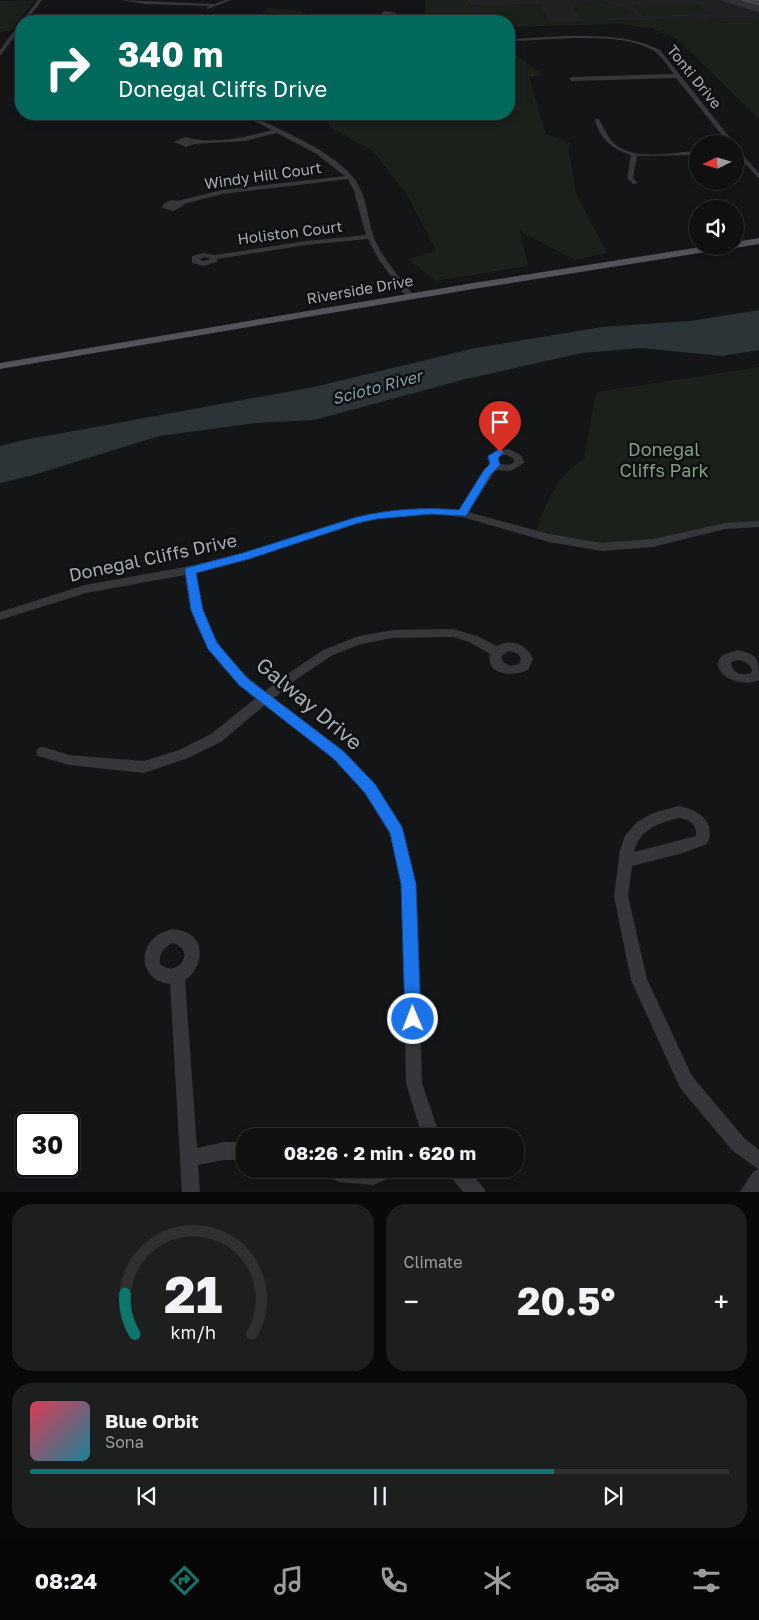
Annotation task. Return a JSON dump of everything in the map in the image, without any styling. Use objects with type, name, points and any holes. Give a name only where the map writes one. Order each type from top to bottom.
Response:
[{"type":"main road","points":[[744,244],[759,241]]},
{"type":"main road","name":"Riverside Drive","points":[[0,366],[410,296],[689,252]]},
{"type":"street","points":[[29,15],[40,0]]},
{"type":"street","points":[[122,0],[215,4]]},
{"type":"street","points":[[205,15],[207,9],[215,4],[229,0]]},
{"type":"street","points":[[0,54],[8,34],[15,29]]},
{"type":"street","name":"Tonti Drive","points":[[515,40],[606,38],[627,40],[651,46],[658,51],[725,135]]},
{"type":"street","points":[[572,79],[677,76]]},
{"type":"street","points":[[255,120],[331,161],[350,177],[357,189],[361,210],[371,237],[410,296]]},
{"type":"street","points":[[597,120],[613,145],[620,150],[634,154],[689,153]]},
{"type":"street","points":[[193,142],[245,139],[276,131]]},
{"type":"street","points":[[634,154],[630,178],[635,183]]},
{"type":"street","points":[[744,160],[759,177]]},
{"type":"street","name":"Windy Hill Court","points":[[179,203],[222,192],[350,177]]},
{"type":"street","name":"Holiston Court","points":[[214,257],[371,237]]},
{"type":"street","points":[[462,514],[488,472],[495,465]]},
{"type":"street","name":"Donegal Cliffs Drive","points":[[0,616],[85,589],[190,570],[245,556],[357,520],[376,516],[431,511],[462,514],[549,538],[602,547],[653,543],[725,526],[756,524]]},
{"type":"street","name":"Galway Drive","points":[[190,570],[197,610],[212,646],[243,681],[339,755],[370,789],[397,832],[408,884],[414,1083],[428,1128]]},
{"type":"street","points":[[43,752],[71,760],[144,767],[183,754],[216,738],[290,678],[327,653],[359,640],[393,634],[453,632],[473,639],[497,652]]},
{"type":"street","points":[[625,862],[645,854],[687,847],[702,840],[704,833],[702,825],[697,818],[688,813],[679,812],[660,816],[638,828],[626,848],[621,896],[639,980],[686,1082],[738,1144],[759,1162]]},
{"type":"street","points":[[177,976],[191,1192]]},
{"type":"street","points":[[189,1158],[224,1151],[236,1151]]},
{"type":"street","points":[[464,1178],[477,1192]]},
{"type":"street","points":[[748,1192],[759,1178]]},
{"type":"shaded area","points":[[467,0],[759,0],[759,18],[549,22],[539,4],[471,6]]},
{"type":"green space","points":[[35,0],[23,15],[15,15],[15,25],[10,31],[0,32],[0,1]]},
{"type":"green space","points":[[425,0],[467,0],[471,6],[540,4],[549,22],[591,21],[579,17],[572,4],[601,0],[633,12],[633,15],[596,21],[759,18],[759,119],[677,39],[650,28],[620,24],[515,27],[515,15],[425,15]]},
{"type":"green space","points":[[700,4],[711,14],[643,16],[633,5]]},
{"type":"green space","points":[[269,8],[298,10],[308,15],[273,15],[262,12]]},
{"type":"green space","points":[[515,53],[543,75],[529,77],[546,134],[570,143],[569,152],[576,193],[607,253],[575,260],[520,231],[528,266],[436,281],[408,259],[436,250],[407,195],[373,151],[329,127],[328,120],[515,120]]},
{"type":"green space","name":"Donegal Cliffs Park","points":[[759,367],[759,524],[653,543],[602,547],[535,534],[548,502],[559,482],[574,465],[584,459],[596,392]]},
{"type":"water","name":"Scioto River","points":[[759,310],[759,350],[722,356],[640,348],[582,353],[466,379],[314,420],[256,423],[159,436],[30,476],[0,483],[0,446],[19,441],[314,387],[475,348],[602,327],[690,321]]},
{"type":"building","points":[[742,0],[759,0],[759,5]]},
{"type":"route","points":[[413,1019],[408,884],[397,832],[370,789],[339,755],[243,681],[212,646],[197,610],[190,570],[245,556],[357,520],[376,516],[409,511],[462,514],[488,472],[495,465],[492,459],[493,456],[500,452]]}]
